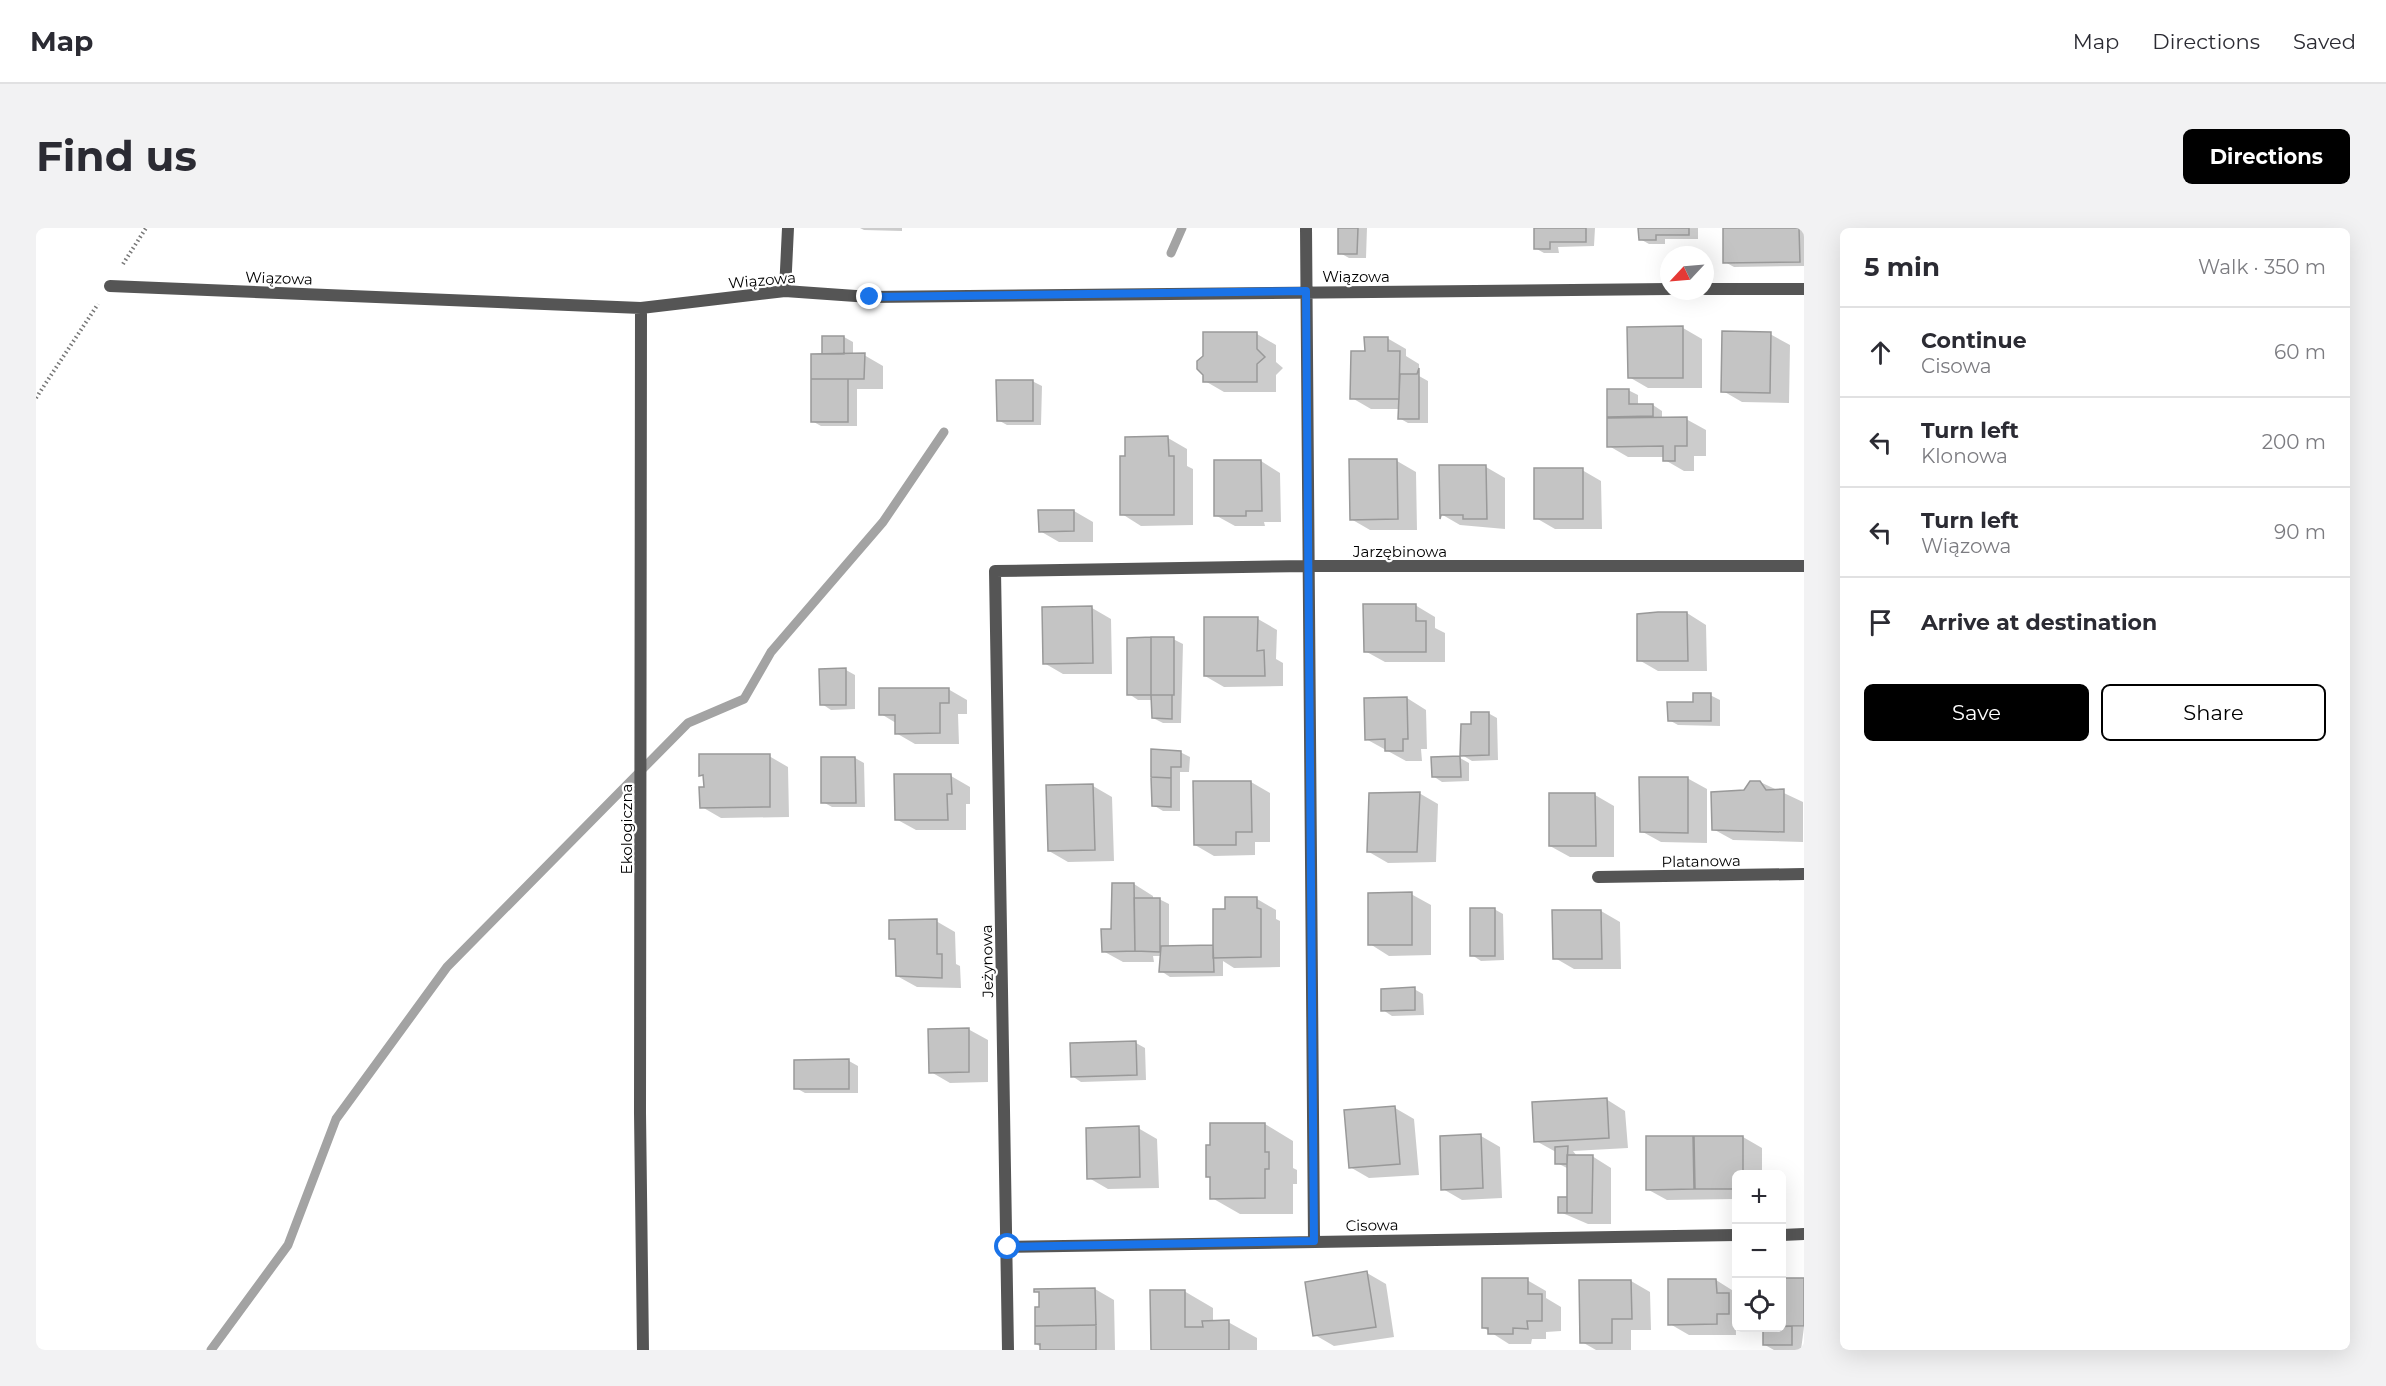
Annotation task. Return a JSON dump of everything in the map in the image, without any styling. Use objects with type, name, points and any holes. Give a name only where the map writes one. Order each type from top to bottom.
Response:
[{"type":"street","points":[[785,291],[788,228]]},
{"type":"street","points":[[1306,228],[1314,1241]]},
{"type":"street","name":"Wiązowa","points":[[110,286],[641,308],[785,291],[870,297],[1660,289]]},
{"type":"street","points":[[1714,289],[1804,289]]},
{"type":"street","name":"Ekologiczna","points":[[641,308],[640,788],[643,1350]]},
{"type":"street","name":"Jarzębinowa","points":[[995,571],[1309,566],[1804,566]]},
{"type":"street","name":"Jeżynowa","points":[[995,571],[1008,1350]]},
{"type":"street","name":"Platanowa","points":[[1598,877],[1804,874]]},
{"type":"street","points":[[1786,1235],[1804,1234]]},
{"type":"street","name":"Cisowa","points":[[1008,1247],[1732,1235]]},
{"type":"path","points":[[36,398],[146,228]]},
{"type":"building","points":[[1338,228],[1358,228],[1357,254],[1338,254]]},
{"type":"building","points":[[1534,228],[1586,228],[1586,242],[1550,242],[1550,249],[1534,249]]},
{"type":"building","points":[[1638,228],[1689,228],[1689,235],[1656,235],[1656,240],[1639,240]]},
{"type":"building","points":[[1723,228],[1799,228],[1800,262],[1723,263]]},
{"type":"building","points":[[1683,326],[1683,378],[1628,378],[1627,327]]},
{"type":"building","points":[[1722,331],[1771,332],[1770,393],[1721,392]]},
{"type":"building","points":[[1203,332],[1257,332],[1257,349],[1265,357],[1257,364],[1257,382],[1203,382],[1203,375],[1197,369],[1197,361],[1203,356]]},
{"type":"building","points":[[822,336],[844,336],[844,354],[822,354]]},
{"type":"building","points":[[1364,337],[1388,337],[1388,351],[1400,351],[1399,399],[1350,399],[1351,351],[1365,351]]},
{"type":"building","points":[[865,353],[864,379],[811,379],[811,354]]},
{"type":"building","points":[[1419,368],[1419,419],[1398,419],[1400,374],[1417,374]]},
{"type":"building","points":[[811,379],[848,379],[848,422],[811,422]]},
{"type":"building","points":[[996,380],[1033,380],[1033,421],[997,421]]},
{"type":"building","points":[[1607,389],[1629,389],[1629,404],[1653,404],[1653,416],[1607,417]]},
{"type":"building","points":[[1687,417],[1687,446],[1675,446],[1675,461],[1663,461],[1663,446],[1607,447],[1607,418]]},
{"type":"building","points":[[1168,436],[1169,456],[1174,456],[1174,515],[1120,515],[1120,456],[1125,456],[1125,437]]},
{"type":"building","points":[[1349,459],[1397,459],[1398,519],[1350,520]]},
{"type":"building","points":[[1214,460],[1261,460],[1262,511],[1246,511],[1246,516],[1214,516]]},
{"type":"building","points":[[1439,465],[1486,465],[1487,519],[1463,519],[1463,515],[1441,515],[1440,519]]},
{"type":"building","points":[[1534,468],[1583,468],[1583,519],[1534,519]]},
{"type":"building","points":[[1038,510],[1074,510],[1074,531],[1039,532]]},
{"type":"building","points":[[1363,604],[1416,604],[1416,621],[1426,621],[1426,652],[1364,652]]},
{"type":"building","points":[[1092,606],[1093,663],[1043,664],[1042,607]]},
{"type":"building","points":[[1687,612],[1688,661],[1637,661],[1637,614]]},
{"type":"building","points":[[1204,617],[1258,617],[1257,651],[1264,650],[1265,676],[1204,676]]},
{"type":"building","points":[[1151,637],[1151,695],[1127,695],[1127,638]]},
{"type":"building","points":[[1151,637],[1174,637],[1174,695],[1151,695]]},
{"type":"building","points":[[846,668],[846,705],[820,705],[819,669]]},
{"type":"building","points":[[879,688],[949,688],[949,703],[940,703],[940,733],[895,734],[895,715],[879,715]]},
{"type":"building","points":[[1693,693],[1711,693],[1711,721],[1668,721],[1667,702],[1693,702]]},
{"type":"building","points":[[1151,695],[1172,695],[1172,719],[1152,718]]},
{"type":"building","points":[[1407,697],[1408,739],[1403,739],[1403,751],[1385,751],[1385,739],[1365,740],[1364,698]]},
{"type":"building","points":[[1471,712],[1489,712],[1489,755],[1460,756],[1461,724],[1471,724]]},
{"type":"building","points":[[1151,749],[1181,751],[1181,767],[1171,767],[1171,778],[1151,777]]},
{"type":"building","points":[[699,754],[770,754],[770,807],[700,808],[699,787],[704,787],[703,775],[699,776]]},
{"type":"building","points":[[1460,756],[1461,777],[1432,777],[1431,757]]},
{"type":"building","points":[[821,757],[855,757],[856,803],[821,803]]},
{"type":"building","points":[[894,774],[951,774],[952,794],[947,794],[948,820],[895,820]]},
{"type":"building","points":[[1151,777],[1171,778],[1171,807],[1152,806]]},
{"type":"building","points":[[1639,777],[1688,777],[1688,833],[1640,832]]},
{"type":"building","points":[[1193,781],[1251,781],[1252,832],[1236,832],[1236,845],[1194,845]]},
{"type":"building","points":[[1750,781],[1760,781],[1766,790],[1784,789],[1784,832],[1712,830],[1711,792],[1744,790]]},
{"type":"building","points":[[1093,784],[1095,850],[1048,851],[1046,785]]},
{"type":"building","points":[[1420,792],[1417,852],[1367,852],[1369,793]]},
{"type":"building","points":[[1549,793],[1595,793],[1596,846],[1549,846]]},
{"type":"building","points":[[1112,883],[1134,883],[1135,951],[1102,952],[1101,929],[1111,929]]},
{"type":"building","points":[[1412,892],[1412,945],[1368,945],[1368,893]]},
{"type":"building","points":[[1225,897],[1257,897],[1257,908],[1261,909],[1261,957],[1213,958],[1213,909],[1225,909]]},
{"type":"building","points":[[1134,898],[1160,898],[1160,952],[1135,951]]},
{"type":"building","points":[[1470,908],[1495,908],[1495,956],[1470,956]]},
{"type":"building","points":[[1552,910],[1601,910],[1602,959],[1553,959]]},
{"type":"building","points":[[937,919],[937,954],[942,954],[942,978],[896,976],[895,939],[889,939],[889,920]]},
{"type":"building","points":[[1213,945],[1214,972],[1159,972],[1161,946]]},
{"type":"building","points":[[1415,987],[1415,1010],[1381,1011],[1381,989]]},
{"type":"building","points":[[969,1028],[969,1072],[929,1073],[928,1029]]},
{"type":"building","points":[[1136,1041],[1137,1075],[1071,1077],[1070,1043]]},
{"type":"building","points":[[849,1059],[849,1089],[794,1089],[794,1060]]},
{"type":"building","points":[[1607,1098],[1609,1138],[1534,1142],[1532,1102]]},
{"type":"building","points":[[1395,1106],[1400,1164],[1349,1168],[1344,1110]]},
{"type":"building","points":[[1210,1123],[1265,1123],[1265,1152],[1269,1152],[1269,1169],[1265,1169],[1265,1198],[1210,1199],[1210,1177],[1206,1177],[1206,1145],[1210,1145]]},
{"type":"building","points":[[1139,1126],[1140,1177],[1087,1179],[1086,1128]]},
{"type":"building","points":[[1481,1134],[1483,1188],[1441,1190],[1440,1136]]},
{"type":"building","points":[[1646,1136],[1693,1136],[1694,1189],[1646,1190]]},
{"type":"building","points":[[1694,1136],[1743,1136],[1743,1170],[1732,1170],[1732,1189],[1695,1189]]},
{"type":"building","points":[[1568,1146],[1567,1164],[1555,1164],[1555,1147]]},
{"type":"building","points":[[1567,1155],[1593,1155],[1592,1213],[1567,1213]]},
{"type":"building","points":[[1558,1197],[1567,1197],[1567,1213],[1558,1213]]},
{"type":"building","points":[[1367,1271],[1376,1327],[1313,1336],[1305,1282]]},
{"type":"building","points":[[1482,1278],[1528,1278],[1528,1294],[1542,1294],[1542,1321],[1527,1321],[1528,1329],[1513,1328],[1513,1334],[1488,1334],[1488,1328],[1482,1328]]},
{"type":"building","points":[[1786,1278],[1804,1278],[1804,1326],[1786,1326]]},
{"type":"building","points":[[1668,1279],[1716,1279],[1717,1293],[1729,1293],[1729,1314],[1717,1314],[1717,1324],[1668,1325]]},
{"type":"building","points":[[1579,1280],[1631,1280],[1632,1319],[1612,1319],[1612,1343],[1580,1343]]},
{"type":"building","points":[[1095,1288],[1096,1325],[1035,1326],[1035,1307],[1039,1307],[1039,1292],[1034,1292],[1034,1289]]},
{"type":"building","points":[[1150,1290],[1185,1290],[1185,1327],[1203,1327],[1202,1321],[1229,1320],[1229,1350],[1151,1350]]},
{"type":"building","points":[[1096,1325],[1096,1350],[1040,1350],[1040,1344],[1035,1344],[1035,1326]]},
{"type":"building","points":[[1786,1326],[1792,1326],[1792,1345],[1763,1345],[1763,1332],[1786,1332]]},
{"type":"waterway","points":[[1171,253],[1182,228]]},
{"type":"waterway","points":[[211,1350],[288,1245],[336,1119],[447,967],[688,723],[744,699],[771,652],[883,522],[944,432]]},
{"type":"route","points":[[870,297],[1306,291],[1314,1241],[1008,1247]]}]
